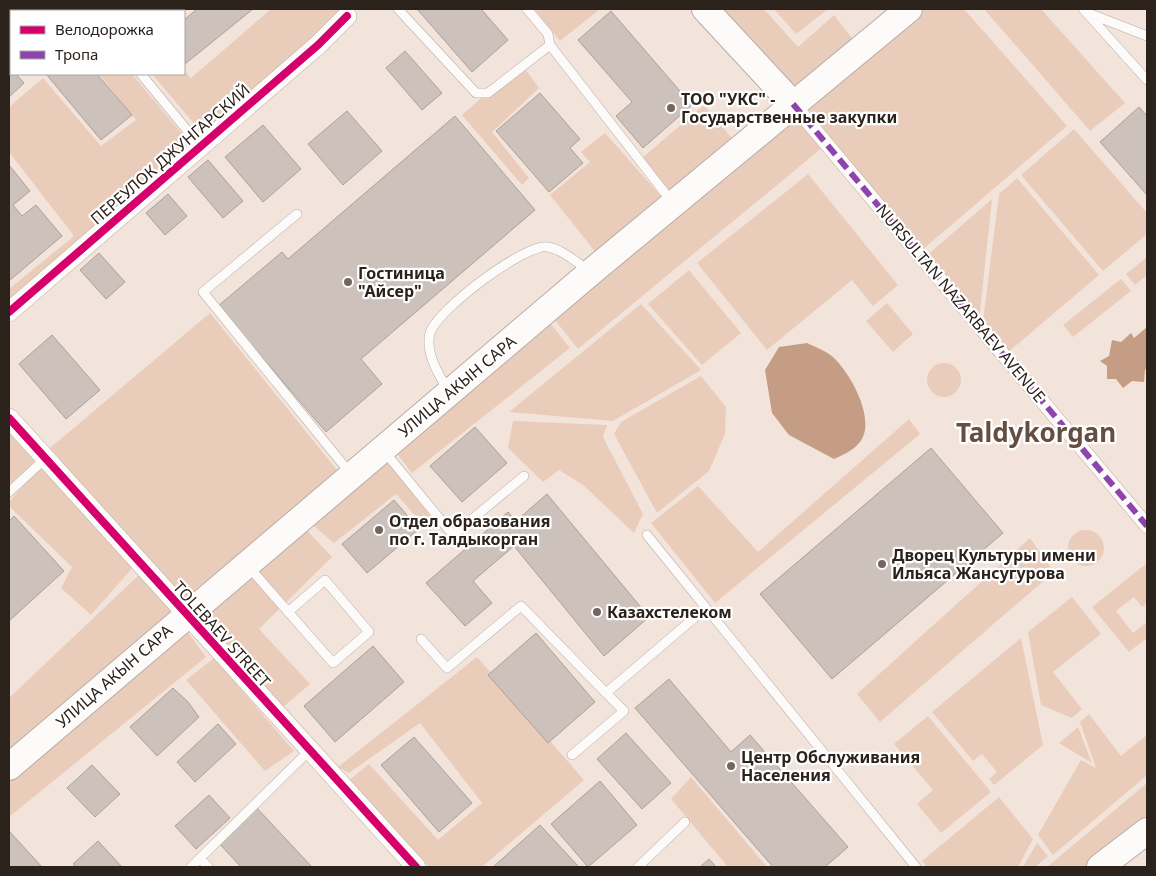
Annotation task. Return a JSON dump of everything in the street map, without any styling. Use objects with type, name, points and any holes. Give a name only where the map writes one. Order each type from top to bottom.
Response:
[{"type":"main road","points":[[705,9],[793,104]]},
{"type":"main road","name":"УЛИЦА АКЫН САРА","points":[[9,767],[185,614],[591,272],[909,9]]},
{"type":"main road","points":[[1100,867],[1147,831]]},
{"type":"street","name":"ПЕРЕУЛОК ДЖУНГАРСКИЙ","points":[[9,312],[318,45],[347,16]]},
{"type":"street","name":"NURSULTAN NAZARBAEV AVENUE","points":[[793,104],[1147,526]]},
{"type":"street","name":"TOLEBAEV STREET","points":[[9,418],[416,867]]},
{"type":"lane","points":[[398,9],[476,93],[488,93],[550,45]]},
{"type":"lane","points":[[527,9],[548,34],[550,45],[674,204]]},
{"type":"lane","points":[[1084,10],[1147,36]]},
{"type":"lane","points":[[1084,10],[1147,80]]},
{"type":"lane","points":[[142,75],[200,146]]},
{"type":"lane","points":[[297,214],[203,292],[352,475]]},
{"type":"lane","points":[[449,392],[436,371],[431,355],[430,334],[435,322],[459,298],[493,272],[532,251],[547,247],[563,253],[591,272]]},
{"type":"lane","points":[[382,449],[453,535],[524,476]]},
{"type":"lane","points":[[9,492],[45,459]]},
{"type":"lane","points":[[647,535],[916,867]]},
{"type":"lane","points":[[246,564],[332,663],[369,632],[325,580],[288,612]]},
{"type":"lane","points":[[421,639],[448,668],[521,606],[624,711],[572,755]]},
{"type":"lane","points":[[606,693],[706,608]]},
{"type":"lane","points":[[191,867],[310,751]]},
{"type":"lane","points":[[638,867],[686,822]]},
{"type":"lane","points":[[200,858],[208,867]]},
{"type":"shaded area","points":[[271,9],[348,9],[202,133],[153,75],[185,75],[185,71],[191,78]]},
{"type":"shaded area","points":[[534,9],[600,9],[560,41]]},
{"type":"shaded area","points":[[714,9],[764,9],[798,47],[834,15],[855,42],[793,93]]},
{"type":"shaded area","points":[[774,9],[828,9],[796,34]]},
{"type":"shaded area","points":[[923,9],[964,9],[1067,126],[922,250],[806,107]]},
{"type":"shaded area","points":[[984,9],[1041,9],[1125,103],[1090,131]]},
{"type":"shaded area","points":[[521,63],[539,88],[492,132],[529,178],[522,185],[462,115]]},
{"type":"shaded area","points":[[100,75],[133,75],[193,147],[9,308],[9,289],[74,236],[9,152],[9,107],[43,78],[101,146],[136,120]]},
{"type":"shaded area","points":[[704,105],[736,143],[675,197],[642,158]]},
{"type":"shaded area","points":[[792,111],[822,148],[578,349],[551,315]]},
{"type":"shaded area","points":[[1074,129],[1147,213],[1147,234],[1103,271],[1021,175]]},
{"type":"shaded area","points":[[605,133],[666,202],[601,259],[550,195],[590,162],[581,152]]},
{"type":"shaded area","points":[[808,174],[898,285],[873,306],[852,280],[767,350],[697,263]]},
{"type":"shaded area","points":[[1017,178],[1099,275],[1006,354],[982,329],[999,194]]},
{"type":"shaded area","points":[[992,199],[979,321],[925,257]]},
{"type":"shaded area","points":[[1147,257],[1147,275],[1135,285],[1126,274]]},
{"type":"shaded area","points":[[689,270],[741,333],[702,365],[648,304]]},
{"type":"shaded area","points":[[1121,279],[1131,291],[1073,337],[1063,325]]},
{"type":"shaded area","points":[[887,303],[913,334],[893,352],[866,321]]},
{"type":"shaded area","points":[[641,304],[701,370],[613,421],[509,412]]},
{"type":"shaded area","points":[[210,313],[337,470],[187,606],[50,448]]},
{"type":"shaded area","points":[[550,323],[570,348],[412,473],[389,443]]},
{"type":"shaded area","points":[[1147,327],[1147,368],[1145,370],[1144,382],[1132,381],[1123,388],[1116,379],[1107,379],[1107,366],[1100,361],[1109,356],[1112,340],[1121,342],[1131,333],[1134,338]]},
{"type":"shaded area","points":[[807,343],[828,353],[840,365],[854,385],[863,410],[864,433],[860,442],[852,450],[834,459],[789,435],[772,413],[765,370],[779,347]]},
{"type":"shaded area","points":[[944,363],[956,368],[961,380],[956,392],[944,397],[932,392],[927,380],[932,368]]},
{"type":"shaded area","points":[[701,376],[726,407],[725,434],[709,471],[657,513],[614,434],[621,422]]},
{"type":"shaded area","points":[[909,419],[920,434],[715,603],[651,523],[698,486],[758,552]]},
{"type":"shaded area","points":[[513,421],[607,425],[603,437],[643,514],[634,533],[583,485],[559,470],[543,482],[508,448]]},
{"type":"shaded area","points":[[9,425],[39,457],[9,485]]},
{"type":"shaded area","points":[[385,458],[432,518],[421,522],[396,494],[334,543],[309,522]]},
{"type":"shaded area","points":[[43,464],[135,565],[91,615],[61,588],[72,567],[9,506],[9,502]]},
{"type":"shaded area","points":[[301,524],[332,557],[259,629],[310,684],[281,709],[195,617]]},
{"type":"shaded area","points":[[1086,530],[1099,535],[1104,548],[1099,561],[1086,566],[1073,561],[1068,548],[1073,535]]},
{"type":"shaded area","points":[[1030,538],[1054,572],[880,722],[857,694]]},
{"type":"shaded area","points":[[1147,563],[1147,603],[1142,607],[1134,597],[1116,611],[1133,633],[1147,622],[1147,638],[1129,652],[1092,607]]},
{"type":"shaded area","points":[[141,573],[177,611],[9,758],[9,698]]},
{"type":"shaded area","points":[[1072,597],[1101,634],[1053,672],[1082,709],[1072,718],[1041,705],[1028,632]]},
{"type":"shaded area","points":[[184,627],[206,657],[9,817],[9,779]]},
{"type":"shaded area","points":[[1021,638],[1043,745],[994,785],[989,779],[997,772],[982,754],[973,761],[932,712]]},
{"type":"shaded area","points":[[477,657],[584,780],[482,867],[429,867],[348,781],[369,764],[438,840],[482,803],[420,723],[349,773],[338,767]]},
{"type":"shaded area","points":[[214,658],[294,751],[265,771],[186,680]]},
{"type":"shaded area","points":[[1089,714],[1121,756],[1147,735],[1147,775],[1053,855],[1038,835],[1081,760],[1096,768],[1080,722]]},
{"type":"shaded area","points":[[928,716],[991,792],[941,833],[917,804],[933,790],[894,744]]},
{"type":"shaded area","points":[[1078,727],[1092,763],[1059,743]]},
{"type":"shaded area","points":[[691,777],[767,867],[728,867],[671,799]]},
{"type":"shaded area","points":[[1147,783],[1147,822],[1089,867],[1047,867]]},
{"type":"shaded area","points":[[999,797],[1033,839],[1018,867],[927,867],[922,861]]},
{"type":"shaded area","points":[[1037,843],[1048,856],[1035,867],[1023,867]]},
{"type":"building","points":[[9,9],[45,10],[10,10],[10,30]]},
{"type":"building","points":[[197,9],[253,9],[185,64],[185,19]]},
{"type":"building","points":[[417,9],[481,9],[508,40],[472,72]]},
{"type":"building","points":[[611,11],[692,105],[643,148],[616,116],[632,102],[578,40]]},
{"type":"building","points":[[405,51],[442,93],[422,110],[386,68]]},
{"type":"building","points":[[9,65],[10,75],[17,75],[24,83],[9,97]]},
{"type":"building","points":[[47,75],[98,75],[132,115],[101,140]]},
{"type":"building","points":[[540,93],[580,139],[570,148],[583,163],[549,192],[496,131]]},
{"type":"building","points":[[1139,107],[1147,116],[1147,195],[1100,142]]},
{"type":"building","points":[[347,111],[382,151],[343,185],[308,144]]},
{"type":"building","name":"Гостиница \"Айсер\"","points":[[455,116],[535,210],[361,359],[382,384],[326,432],[218,306],[282,252],[288,259]]},
{"type":"building","points":[[263,125],[301,169],[263,202],[225,157]]},
{"type":"building","points":[[208,160],[243,201],[223,218],[188,177]]},
{"type":"building","points":[[9,165],[30,191],[13,205],[22,216],[36,205],[62,236],[9,281]]},
{"type":"building","points":[[168,194],[187,216],[165,235],[146,213]]},
{"type":"building","points":[[99,253],[125,282],[106,299],[80,270]]},
{"type":"building","points":[[52,335],[100,390],[66,419],[19,364]]},
{"type":"building","points":[[475,427],[507,463],[462,502],[430,466]]},
{"type":"building","name":"Дворец Культуры имени Ильяса Жансугурова","points":[[931,448],[1003,533],[832,679],[760,594]]},
{"type":"building","points":[[547,494],[649,617],[604,656],[514,546],[473,581],[492,603],[465,626],[426,583],[508,512],[516,521]]},
{"type":"building","points":[[394,500],[419,529],[367,573],[342,544]]},
{"type":"building","points":[[14,516],[64,571],[9,621],[9,521]]},
{"type":"building","points":[[536,633],[595,702],[548,743],[488,675]]},
{"type":"building","points":[[373,646],[404,682],[335,742],[304,706]]},
{"type":"building","name":"Центр Обслуживания Населения","points":[[669,679],[731,752],[750,735],[848,847],[825,867],[773,867],[635,708]]},
{"type":"building","points":[[173,688],[188,702],[199,717],[157,756],[130,727]]},
{"type":"building","points":[[218,724],[236,744],[195,782],[177,762]]},
{"type":"building","points":[[626,733],[671,783],[642,809],[597,759]]},
{"type":"building","points":[[414,737],[472,803],[439,832],[381,765]]},
{"type":"building","points":[[92,765],[120,794],[95,817],[67,788]]},
{"type":"building","points":[[600,781],[637,825],[588,867],[551,824]]},
{"type":"building","points":[[209,795],[230,818],[196,849],[175,826]]},
{"type":"building","points":[[255,806],[312,867],[241,867],[217,841]]},
{"type":"building","points":[[540,825],[579,867],[493,867]]},
{"type":"building","points":[[9,831],[42,867],[9,867]]},
{"type":"building","points":[[98,841],[122,867],[76,867],[73,864]]},
{"type":"building","points":[[709,859],[716,867],[700,867]]},
{"type":"marked path","points":[[793,104],[1147,526]]},
{"type":"cycle path","points":[[9,312],[318,45],[347,16]]},
{"type":"cycle path","points":[[9,418],[416,867]]},
{"type":"place","name":"ТОО \"УКС\" - Государственные закупки","points":[[671,108]]},
{"type":"place","name":"Гостиница \"Айсер\"","points":[[348,282]]},
{"type":"place","name":"Отдел образования по г. Талдыкорган","points":[[379,530]]},
{"type":"place","name":"Дворец Культуры имени Ильяса Жансугурова","points":[[882,564]]},
{"type":"place","name":"Казахстелеком","points":[[597,612]]},
{"type":"place","name":"Центр Обслуживания Населения","points":[[731,766]]},
{"type":"district","name":"Taldykorgan","points":[[1036,433]]}]
